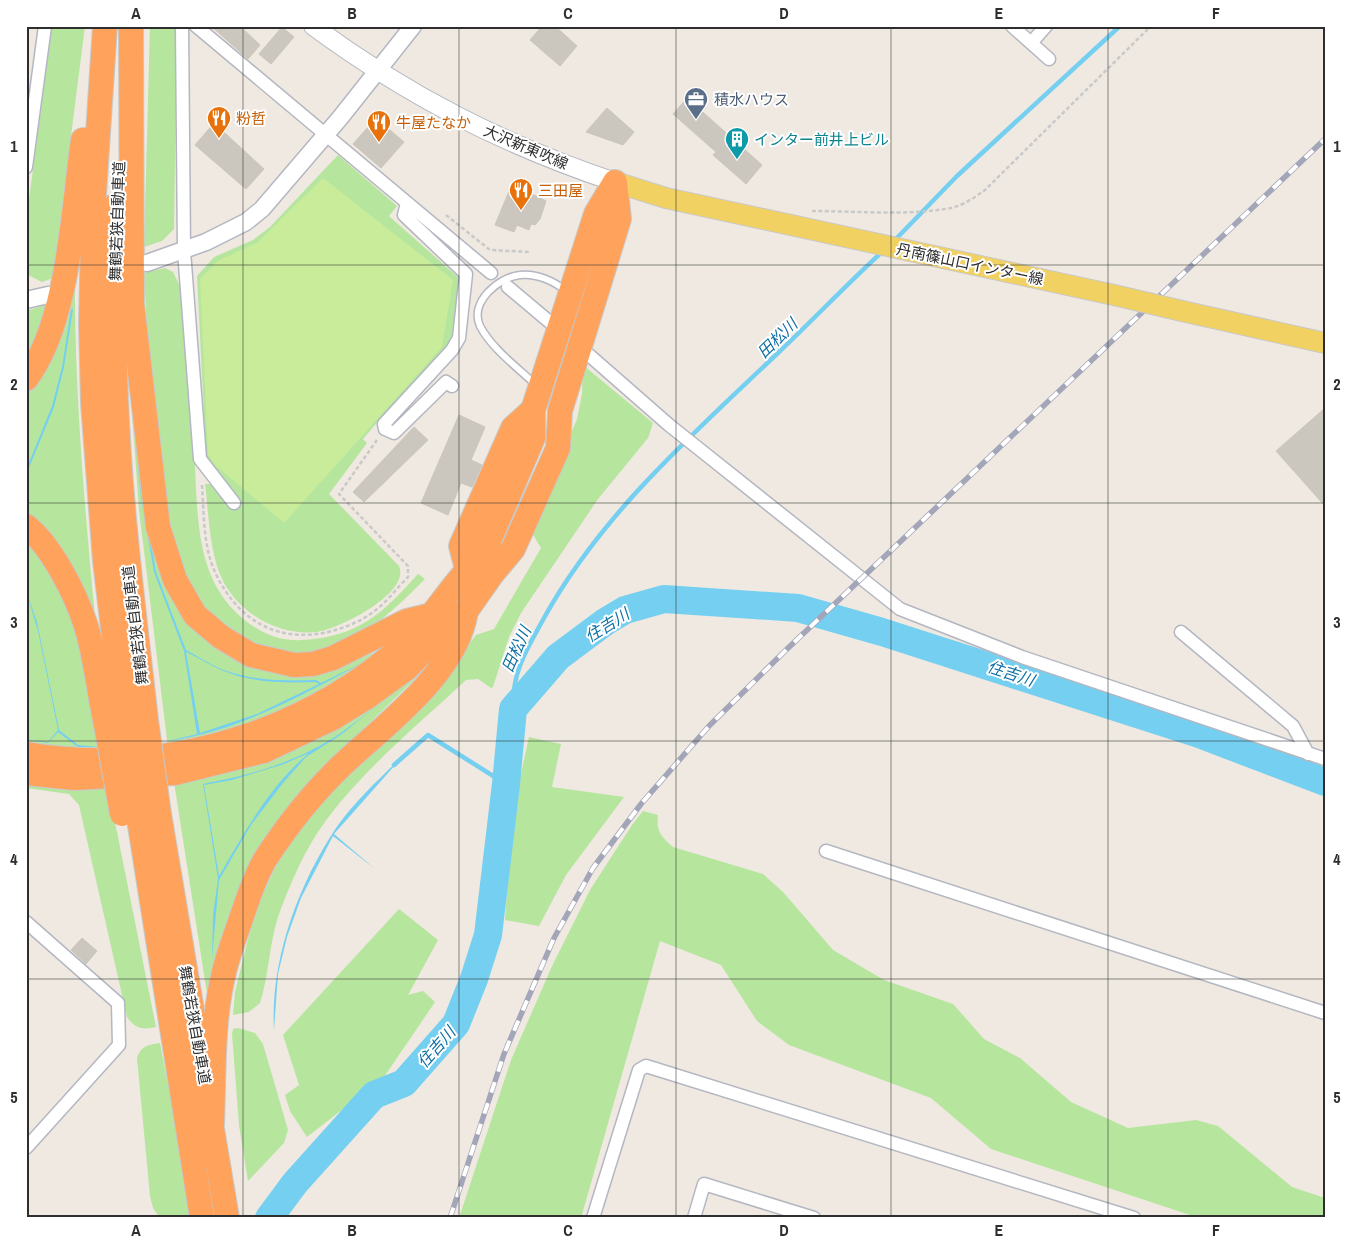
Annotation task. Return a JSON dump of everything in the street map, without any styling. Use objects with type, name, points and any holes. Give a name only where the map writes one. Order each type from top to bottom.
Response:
[{"type":"highway","points":[[131,26],[132,304],[158,527],[175,580],[195,615],[221,637],[252,655],[294,665],[313,664],[333,658],[407,621],[432,615]]},
{"type":"highway","name":"舞鶴若狭自動車道","points":[[125,722],[128,562],[116,400],[113,325],[117,195],[131,26]]},
{"type":"highway","points":[[26,379],[46,340],[57,310],[66,264],[84,126],[104,29]]},
{"type":"highway","name":"舞鶴若狭自動車道","points":[[104,29],[97,127],[92,261],[93,403],[105,561],[125,722],[202,1218]]},
{"type":"highway","points":[[26,754],[96,761],[178,754],[226,744],[275,727],[335,697],[375,670],[425,626],[467,569],[471,552],[537,400],[619,219],[615,182]]},
{"type":"highway","points":[[26,773],[74,778],[175,773],[264,751],[333,718],[367,697],[407,668],[446,628],[466,611],[492,574],[513,549],[558,448],[560,411],[580,306]]},
{"type":"highway","points":[[26,526],[44,543],[57,563],[85,624],[125,722],[140,814]]},
{"type":"highway","points":[[212,1123],[216,1024],[224,973],[250,891],[265,860],[287,828],[326,782],[411,701],[433,676],[458,642],[464,628],[466,611]]},
{"type":"highway","name":"舞鶴若狭自動車道","points":[[140,814],[212,1123],[226,1209]]},
{"type":"main road","name":"大沢新東吹線","points":[[313,26],[377,70],[500,138],[557,162],[615,182]]},
{"type":"main road","name":"丹南篠山口インター線","points":[[615,182],[666,198],[1114,295],[1325,343]]},
{"type":"street","points":[[26,167],[46,26]]},
{"type":"street","points":[[182,26],[184,251],[200,458],[234,503]]},
{"type":"street","points":[[196,26],[491,273]]},
{"type":"street","points":[[147,264],[184,251],[228,232],[262,209],[326,135],[413,26]]},
{"type":"street","points":[[1012,26],[1049,59]]},
{"type":"street","points":[[1031,43],[1046,26]]},
{"type":"street","points":[[407,203],[404,215],[466,274],[459,338],[452,350],[384,424],[385,429],[394,433],[446,382],[452,386]]},
{"type":"street","points":[[508,287],[552,324]]},
{"type":"street","points":[[26,300],[48,295]]},
{"type":"street","points":[[588,355],[704,453],[900,610],[1022,657],[1325,759]]},
{"type":"street","points":[[1181,632],[1293,726],[1308,754]]},
{"type":"street","points":[[826,851],[1325,1013]]},
{"type":"street","points":[[26,922],[118,1003],[119,1045],[26,1148]]},
{"type":"street","points":[[593,1218],[639,1070],[646,1066],[1134,1218]]},
{"type":"street","points":[[694,1218],[704,1184],[814,1218]]},
{"type":"lane","points":[[537,400],[480,324],[479,309],[484,296],[506,278],[521,274],[554,281],[580,306]]},
{"type":"path","points":[[811,211],[913,211],[939,209],[963,204],[985,190],[1152,26]]},
{"type":"path","points":[[444,214],[490,250],[531,252]]},
{"type":"path","points":[[200,458],[206,538],[214,570],[229,598],[250,619],[273,630],[294,636],[320,634],[346,627],[373,612],[408,577],[408,566],[339,494],[385,429]]},
{"type":"green space","points":[[52,26],[85,26],[53,278],[42,282],[26,274],[26,222]]},
{"type":"green space","points":[[150,26],[177,28],[174,229],[162,241],[144,247]]},
{"type":"green space","points":[[338,155],[397,206],[389,216],[460,279],[453,339],[396,408],[392,405],[363,439],[367,443],[329,494],[399,566],[400,576],[394,587],[384,598],[356,617],[317,632],[303,632],[275,627],[251,613],[231,593],[218,570],[210,534],[205,484],[210,484],[230,506],[206,455],[197,276],[214,257],[253,240],[270,227]]},
{"type":"green space","points":[[323,178],[453,280],[442,347],[284,523],[215,465],[208,454],[200,279],[218,261],[258,242]]},
{"type":"green space","points":[[165,268],[173,272],[181,288],[198,516],[203,550],[213,580],[228,604],[249,624],[275,637],[288,640],[322,638],[339,634],[368,621],[393,601],[418,574],[425,579],[382,619],[348,642],[330,650],[311,654],[291,655],[253,644],[238,636],[212,615],[191,588],[183,574],[174,552],[161,474],[151,388],[147,331],[144,273]]},
{"type":"green space","points":[[72,291],[75,291],[79,420],[95,617],[35,519],[26,513],[26,396],[32,389]]},
{"type":"green space","points":[[48,304],[26,361],[26,311]]},
{"type":"green space","points":[[583,365],[653,423],[648,438],[598,499],[521,613],[509,637],[493,687],[491,688],[478,679],[466,680],[376,764],[342,800],[319,830],[299,866],[278,917],[260,1003],[249,1012],[233,1015],[235,992],[255,911],[275,868],[304,822],[341,779],[422,702],[476,635],[494,629],[541,548],[529,528],[540,518],[550,494],[553,475],[577,419],[582,394]]},
{"type":"green space","points":[[131,398],[194,624],[331,670],[376,652],[379,655],[284,714],[168,748],[139,510]]},
{"type":"green space","points":[[26,540],[45,559],[66,603],[81,653],[101,753],[26,745]]},
{"type":"green space","points":[[416,671],[419,675],[322,769],[297,796],[273,828],[208,1000],[174,782]]},
{"type":"green space","points":[[529,737],[561,744],[552,787],[624,797],[566,875],[539,926],[505,920],[513,810]]},
{"type":"green space","points":[[26,782],[108,787],[156,1027],[140,1028],[127,1017],[79,805],[69,794],[26,788]]},
{"type":"green space","points":[[643,811],[658,815],[660,833],[673,847],[763,874],[783,892],[833,950],[884,980],[953,1004],[984,1039],[1020,1058],[1071,1102],[1128,1128],[1196,1120],[1218,1126],[1292,1187],[1325,1198],[1325,1218],[1199,1218],[991,1149],[931,1098],[789,1045],[757,1021],[721,965],[660,941],[581,1218],[459,1218],[511,1060],[553,964],[590,890]]},
{"type":"green space","points":[[399,909],[438,940],[408,995],[423,991],[435,1002],[384,1077],[307,1137],[290,1111],[285,1095],[299,1085],[283,1035]]},
{"type":"green space","points":[[238,1028],[255,1033],[263,1044],[288,1130],[284,1143],[248,1181],[239,1125],[232,1034],[233,1029]]},
{"type":"green space","points":[[160,1043],[193,1218],[160,1218],[153,1208],[150,1196],[137,1058],[146,1047]]},
{"type":"water","points":[[71,309],[73,309],[64,367],[54,407],[26,475],[26,470],[52,406],[62,367]]},
{"type":"water","points":[[137,457],[156,572],[186,650],[214,666],[235,674],[269,679],[316,680],[321,683],[368,660],[271,710],[221,729],[168,741],[197,734],[184,651],[154,572],[141,498]],"holes":[[[186,652],[219,669],[246,678],[280,682],[315,682],[319,684],[257,714],[200,733]]]},
{"type":"water","points":[[26,591],[37,622],[59,730],[78,745],[99,747],[78,747],[58,732],[48,743],[26,739],[48,742],[58,730],[38,631]]},
{"type":"water","points":[[400,687],[342,734],[306,757],[283,783],[251,825],[219,880],[212,959],[213,915],[218,879],[203,784],[275,766],[310,751],[342,732]],"holes":[[[309,753],[295,766],[259,810],[219,876],[204,785],[232,780],[284,764]]]},
{"type":"water","points":[[404,755],[334,834],[375,869],[333,836],[301,898],[287,937],[278,974],[274,1030],[274,1004],[277,977],[282,951],[289,924],[310,874],[322,850],[343,818],[368,790]]},
{"type":"building","points":[[211,26],[240,26],[260,45],[248,59]]},
{"type":"building","points":[[542,26],[555,26],[577,46],[560,66],[530,40]]},
{"type":"building","points":[[282,27],[294,37],[271,64],[259,54]]},
{"type":"building","points":[[687,98],[762,165],[746,184],[713,155],[716,152],[673,114]]},
{"type":"building","points":[[607,108],[634,132],[623,145],[586,132]]},
{"type":"building","name":"牛屋たなか","points":[[376,118],[404,142],[381,168],[353,144]]},
{"type":"building","points":[[214,123],[264,169],[246,189],[195,145]]},
{"type":"building","points":[[512,184],[546,201],[540,219],[535,225],[531,224],[529,230],[517,225],[514,232],[495,225]]},
{"type":"building","points":[[1325,408],[1325,506],[1276,451]]},
{"type":"building","points":[[459,415],[485,427],[471,460],[482,465],[472,487],[461,483],[448,515],[421,503]]},
{"type":"building","points":[[414,427],[428,440],[364,502],[353,492]]},
{"type":"building","points":[[82,938],[97,951],[86,964],[71,950]]},
{"type":"waterway","name":"田松川","points":[[894,241],[957,176],[1120,26]]},
{"type":"waterway","name":"田松川","points":[[513,709],[515,683],[526,650],[567,580],[621,509],[683,444],[882,252]]},
{"type":"waterway","name":"住吉川","points":[[269,1218],[295,1183],[374,1095],[404,1083],[456,1024],[474,979],[488,935],[513,709],[558,657],[605,622],[625,610],[664,599],[798,608],[882,632],[1199,734],[1325,782]]},
{"type":"waterway","points":[[394,765],[428,735],[506,784]]},
{"type":"railway","points":[[450,1218],[504,1054],[554,938],[593,868],[641,804],[709,726],[786,650],[1325,139]]},
{"type":"place","name":"積水ハウス","points":[[696,120]]},
{"type":"place","name":"粉哲","points":[[219,139]]},
{"type":"place","name":"牛屋たなか","points":[[379,143]]},
{"type":"place","name":"インター前井上ビル","points":[[737,160]]},
{"type":"place","name":"三田屋","points":[[521,211]]}]
